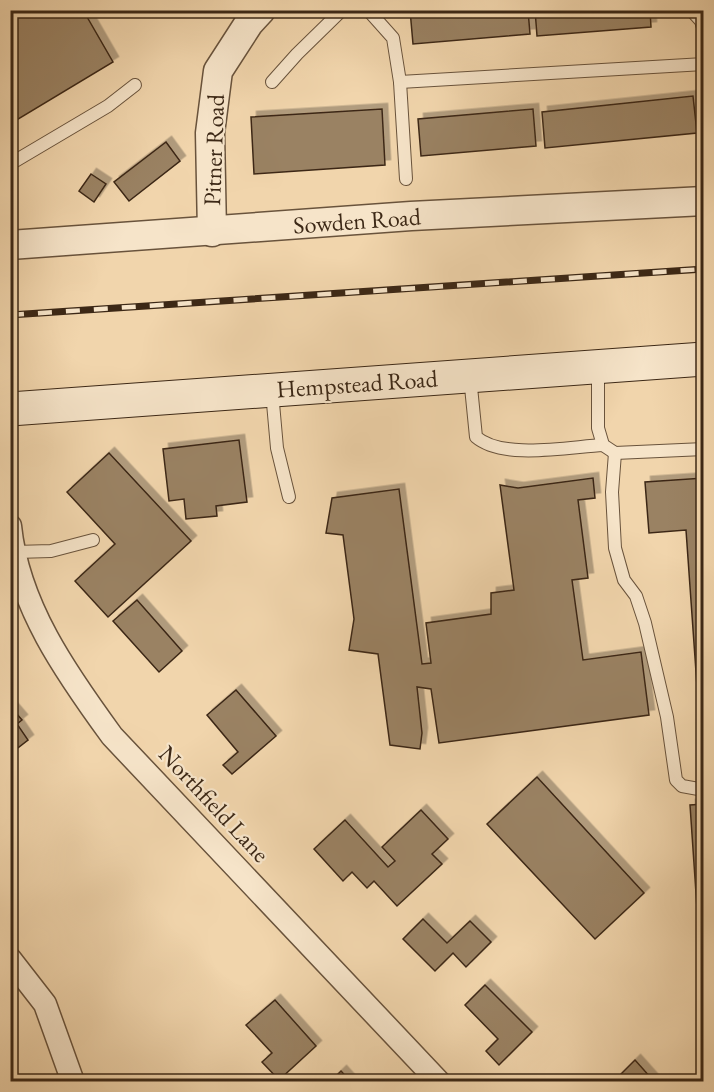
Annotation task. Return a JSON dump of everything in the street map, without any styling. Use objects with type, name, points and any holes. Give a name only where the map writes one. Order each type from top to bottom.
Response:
[{"type":"main road","name":"Hempstead Road","points":[[10,409],[704,359]]},
{"type":"street","name":"Pitner Road","points":[[212,232],[210,133],[218,71],[249,23],[261,10]]},
{"type":"street","name":"Sowden Road","points":[[10,245],[411,216],[704,201]]},
{"type":"street","name":"Northfield Lane","points":[[10,526],[32,611],[72,682],[112,736],[439,1082]]},
{"type":"street","points":[[10,959],[45,1004],[73,1082]]},
{"type":"lane","points":[[272,82],[342,10]]},
{"type":"lane","points":[[368,10],[393,38],[400,82],[406,179]]},
{"type":"lane","points":[[691,10],[701,21],[704,31]]},
{"type":"lane","points":[[400,82],[704,64]]},
{"type":"lane","points":[[10,164],[108,106],[135,86]]},
{"type":"lane","points":[[598,367],[598,428],[603,445]]},
{"type":"lane","points":[[470,376],[476,437],[486,445],[503,450],[603,445],[615,453],[704,449]]},
{"type":"lane","points":[[272,391],[277,448],[289,497]]},
{"type":"lane","points":[[615,453],[612,492],[615,548],[624,580],[636,596],[645,623],[667,717],[676,780],[682,786],[704,789]]},
{"type":"lane","points":[[15,552],[51,551],[93,540]]},
{"type":"building","points":[[10,10],[83,10],[113,62],[10,124]]},
{"type":"building","points":[[410,10],[528,10],[530,34],[413,44]]},
{"type":"building","points":[[535,10],[650,10],[651,27],[537,36]]},
{"type":"building","points":[[693,96],[697,133],[545,148],[542,112]]},
{"type":"building","points":[[382,109],[385,165],[254,174],[251,117]]},
{"type":"building","points":[[533,109],[536,146],[421,156],[418,119]]},
{"type":"building","points":[[166,142],[180,161],[129,201],[114,182]]},
{"type":"building","points":[[91,174],[106,184],[94,202],[79,191]]},
{"type":"building","points":[[239,440],[247,502],[216,506],[217,516],[186,519],[184,499],[169,501],[163,449]]},
{"type":"building","points":[[109,453],[191,541],[108,617],[75,581],[115,544],[67,492]]},
{"type":"building","points":[[593,478],[595,498],[578,500],[588,578],[572,580],[583,660],[641,652],[649,715],[439,743],[431,689],[417,687],[422,733],[420,749],[390,745],[378,654],[349,650],[354,619],[343,535],[326,533],[332,498],[399,489],[422,664],[431,663],[426,623],[491,614],[491,593],[514,590],[500,485],[518,488]]},
{"type":"building","points":[[704,478],[703,771],[686,530],[649,533],[645,482]]},
{"type":"building","points":[[137,600],[182,651],[159,672],[113,621]]},
{"type":"building","points":[[236,690],[276,736],[232,774],[223,765],[238,752],[207,715]]},
{"type":"building","points":[[10,706],[22,720],[17,724],[28,740],[10,754]]},
{"type":"building","points":[[537,777],[644,893],[595,939],[487,824]]},
{"type":"building","points":[[704,804],[704,1011],[690,805]]},
{"type":"building","points":[[421,810],[448,839],[432,854],[442,864],[397,906],[374,881],[367,888],[352,872],[343,881],[314,849],[345,820],[388,867],[395,861],[382,847]]},
{"type":"building","points":[[423,919],[447,943],[470,921],[491,942],[466,967],[453,953],[435,971],[403,939]]},
{"type":"building","points":[[485,985],[532,1032],[499,1065],[486,1051],[498,1039],[465,1005]]},
{"type":"building","points":[[275,1000],[316,1046],[279,1080],[262,1062],[272,1053],[246,1025]]},
{"type":"building","points":[[635,1060],[652,1079],[650,1082],[618,1082],[616,1079]]},
{"type":"building","points":[[341,1071],[351,1082],[330,1082]]},
{"type":"railway","points":[[10,315],[704,269]]}]
